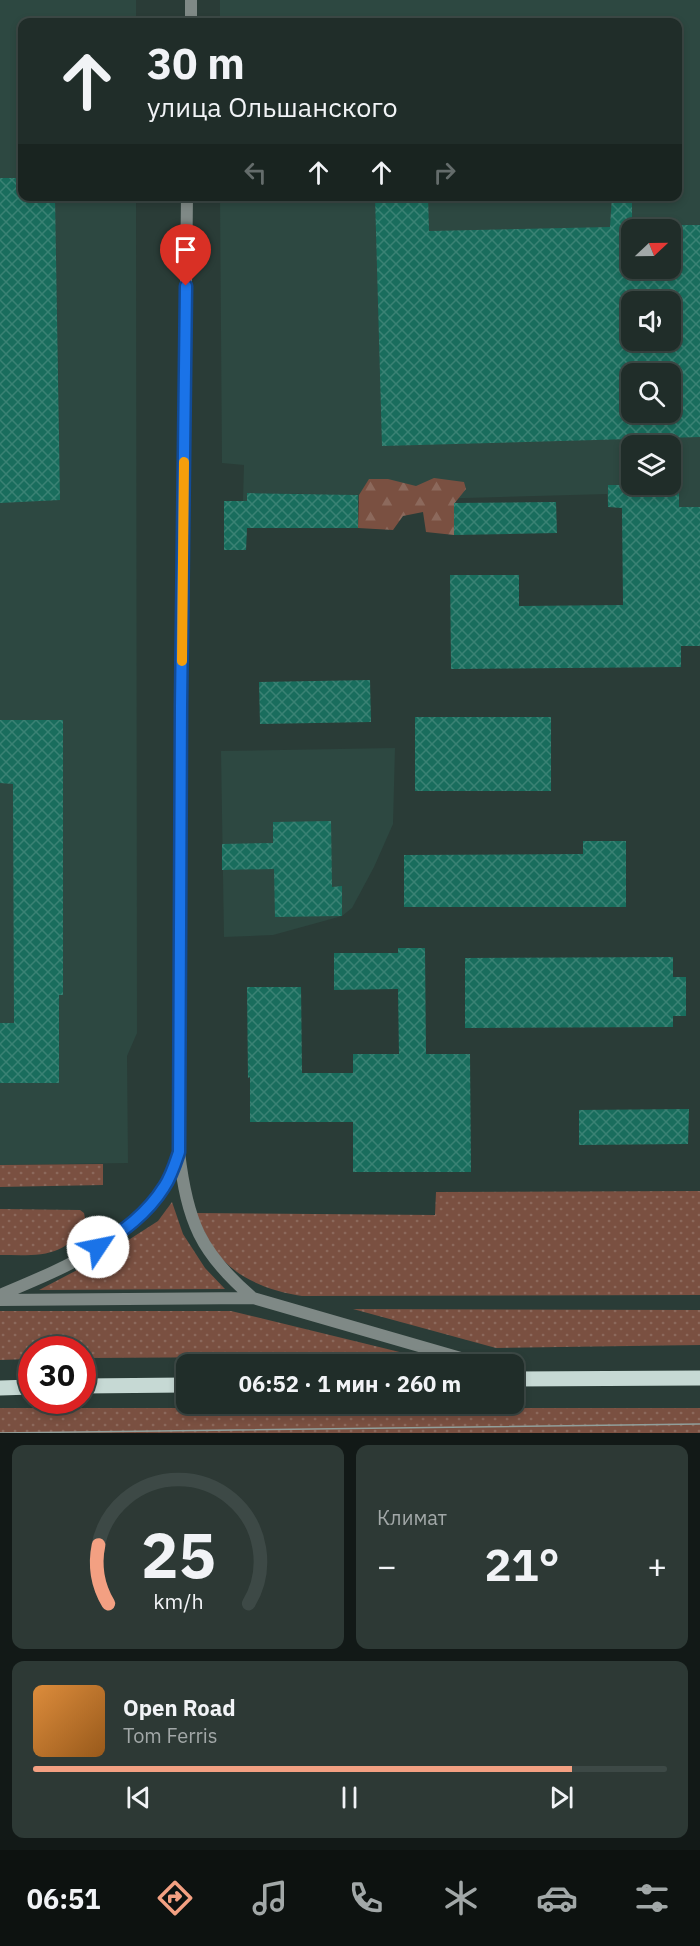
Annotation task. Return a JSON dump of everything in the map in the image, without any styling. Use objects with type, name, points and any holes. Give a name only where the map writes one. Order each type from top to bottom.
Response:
[{"type":"main road","points":[[524,1378],[700,1378]]},
{"type":"main road","points":[[96,1386],[176,1385]]},
{"type":"main road","points":[[0,1388],[18,1387]]},
{"type":"street","points":[[191,0],[191,18]]},
{"type":"street","points":[[187,201],[179,1152],[183,1190],[199,1236],[222,1269],[254,1298]]},
{"type":"street","points":[[0,1295],[82,1258],[134,1222],[151,1206],[166,1185],[179,1152]]},
{"type":"street","points":[[0,1300],[254,1298],[448,1354]]},
{"type":"street","points":[[524,1376],[532,1378]]},
{"type":"shaded area","points":[[0,0],[136,0],[136,18],[18,18],[18,201],[136,201],[137,1033],[127,1056],[128,1163],[0,1165]]},
{"type":"shaded area","points":[[220,0],[700,0],[700,507],[608,507],[607,494],[358,501],[358,495],[248,493],[247,501],[243,501],[244,465],[222,463],[220,201],[682,201],[682,18],[220,18]]},
{"type":"shaded area","points":[[395,748],[393,824],[352,908],[342,916],[273,935],[224,937],[221,751]]},
{"type":"green space","points":[[434,478],[464,482],[466,489],[454,504],[454,535],[426,532],[423,512],[403,516],[393,530],[358,528],[359,495],[369,479],[388,479],[416,486]]},
{"type":"green space","points":[[103,1164],[103,1185],[0,1187],[0,1165]]},
{"type":"green space","points":[[700,1191],[700,1295],[302,1296],[265,1287],[232,1268],[214,1249],[194,1213],[435,1215],[436,1192]]},
{"type":"green space","points":[[172,1202],[183,1234],[205,1268],[225,1289],[39,1290],[102,1257],[158,1221]]},
{"type":"green space","points":[[0,1209],[80,1210],[84,1213],[85,1218],[79,1232],[71,1242],[61,1248],[39,1254],[0,1255]]},
{"type":"green space","points":[[353,1309],[700,1310],[700,1345],[496,1348]]},
{"type":"green space","points":[[0,1311],[231,1311],[408,1354],[176,1354],[176,1357],[96,1358],[96,1336],[18,1336],[18,1359],[0,1360]]},
{"type":"green space","points":[[0,1408],[18,1408],[18,1414],[96,1414],[96,1408],[176,1408],[176,1414],[524,1414],[524,1408],[700,1408],[700,1433],[0,1433]]},
{"type":"building","points":[[0,178],[18,178],[18,201],[55,201],[60,500],[0,503]]},
{"type":"building","points":[[375,201],[428,201],[429,231],[610,227],[612,201],[632,201],[632,219],[621,219],[621,279],[681,279],[681,225],[700,225],[700,437],[621,435],[621,439],[382,446]]},
{"type":"building","points":[[608,485],[621,485],[621,495],[679,495],[679,507],[700,507],[700,646],[681,646],[681,667],[451,669],[450,575],[519,575],[519,606],[623,605],[622,508],[608,507]]},
{"type":"building","points":[[247,493],[358,495],[358,528],[247,528],[246,550],[224,550],[224,501],[247,501]]},
{"type":"building","points":[[556,502],[557,533],[454,535],[454,503]]},
{"type":"building","points":[[370,680],[371,722],[260,724],[259,682]]},
{"type":"building","points":[[415,717],[551,717],[551,791],[415,791]]},
{"type":"building","points":[[0,720],[63,720],[63,995],[59,995],[59,1083],[0,1083],[0,1023],[14,1023],[13,784],[0,783]]},
{"type":"building","points":[[331,821],[332,887],[342,886],[342,916],[275,917],[274,869],[222,870],[222,844],[273,843],[273,822]]},
{"type":"building","points":[[583,841],[626,841],[626,907],[404,907],[404,855],[583,854]]},
{"type":"building","points":[[398,948],[425,948],[426,1054],[470,1054],[471,1172],[353,1172],[353,1122],[250,1122],[247,987],[301,987],[302,1073],[353,1073],[353,1054],[399,1054],[398,989],[334,990],[334,953],[398,953]]},
{"type":"building","points":[[673,957],[673,977],[686,977],[686,1016],[673,1016],[673,1027],[465,1028],[465,958]]},
{"type":"building","points":[[689,1109],[688,1144],[579,1145],[579,1110]]},
{"type":"tram line","points":[[0,1433],[700,1424]]},
{"type":"slow traffic","points":[[182,661],[184,462]]},
{"type":"route","points":[[98,1247],[134,1222],[151,1206],[166,1185],[179,1152],[186,286]]}]
